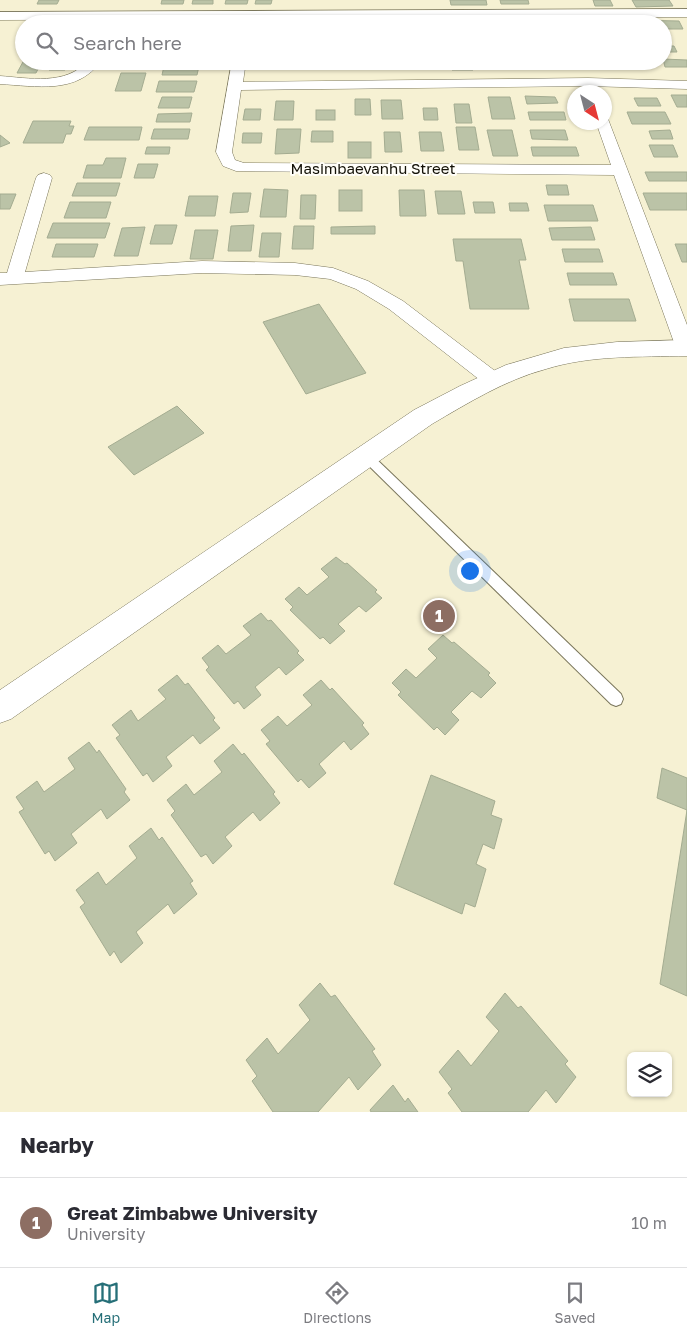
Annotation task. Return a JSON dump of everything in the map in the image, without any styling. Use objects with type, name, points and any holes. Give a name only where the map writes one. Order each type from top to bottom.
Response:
[{"type":"street","points":[[430,0],[432,14]]},
{"type":"street","points":[[558,0],[562,13]]},
{"type":"street","points":[[394,15],[687,13]]},
{"type":"street","points":[[0,16],[15,17]]},
{"type":"street","points":[[0,80],[61,82],[75,78],[89,70]]},
{"type":"street","name":"Masimbaevanhu Street","points":[[238,70],[224,152],[229,163],[242,168],[621,170]]},
{"type":"street","points":[[612,87],[687,85]]},
{"type":"street","points":[[236,86],[567,87]]},
{"type":"street","points":[[0,708],[423,417],[492,379],[548,360],[606,350],[686,348],[606,130]]},
{"type":"street","points":[[44,178],[7,279],[202,267],[295,269],[333,274],[362,285],[396,305],[492,379]]},
{"type":"lane","points":[[366,456],[616,699]]},
{"type":"building","points":[[39,0],[59,0],[57,4],[37,4]]},
{"type":"building","points":[[162,0],[184,0],[183,4],[161,4]]},
{"type":"building","points":[[193,0],[213,0],[213,4],[192,4]]},
{"type":"building","points":[[226,0],[248,0],[247,4],[225,4]]},
{"type":"building","points":[[256,0],[272,0],[271,4],[255,4]]},
{"type":"building","points":[[450,0],[486,0],[487,5],[451,5]]},
{"type":"building","points":[[500,0],[528,0],[529,4],[501,4]]},
{"type":"building","points":[[593,0],[610,0],[613,6],[595,6]]},
{"type":"building","points":[[632,0],[669,0],[673,6],[636,7]]},
{"type":"building","points":[[672,21],[679,21],[683,29],[672,29]]},
{"type":"building","points":[[672,46],[674,46],[677,52],[672,52]]},
{"type":"building","points":[[672,59],[687,60],[687,67],[672,67]]},
{"type":"building","points":[[19,70],[38,70],[36,73],[17,73]]},
{"type":"building","points":[[163,70],[198,70],[197,75],[162,75]]},
{"type":"building","points":[[121,73],[146,73],[141,91],[115,91]]},
{"type":"building","points":[[159,81],[197,81],[194,92],[156,92]]},
{"type":"building","points":[[671,95],[687,95],[687,107],[677,107]]},
{"type":"building","points":[[525,96],[555,97],[558,103],[527,104]]},
{"type":"building","points":[[162,97],[192,97],[189,108],[158,108]]},
{"type":"building","points":[[488,97],[510,97],[515,119],[492,119]]},
{"type":"building","points":[[634,98],[657,98],[661,106],[638,106]]},
{"type":"building","points":[[355,99],[370,99],[371,115],[355,115]]},
{"type":"building","points":[[381,100],[401,100],[403,119],[382,119]]},
{"type":"building","points":[[276,101],[294,101],[293,120],[274,120]]},
{"type":"building","points":[[454,104],[469,104],[472,123],[456,123]]},
{"type":"building","points":[[423,108],[437,108],[438,120],[424,120]]},
{"type":"building","points":[[245,109],[261,109],[260,120],[243,120]]},
{"type":"building","points":[[316,110],[335,110],[335,120],[316,120]]},
{"type":"building","points":[[528,112],[564,112],[566,120],[530,120]]},
{"type":"building","points":[[627,112],[665,112],[671,124],[632,124]]},
{"type":"building","points":[[192,113],[190,122],[156,122],[158,114]]},
{"type":"building","points":[[33,121],[71,121],[69,126],[74,126],[71,134],[66,134],[63,143],[23,143]]},
{"type":"building","points":[[89,127],[142,127],[139,140],[84,140]]},
{"type":"building","points":[[456,127],[475,127],[479,150],[459,150]]},
{"type":"building","points":[[154,129],[190,129],[188,139],[151,139]]},
{"type":"building","points":[[277,129],[301,129],[299,153],[275,154]]},
{"type":"building","points":[[487,130],[512,130],[518,156],[493,156]]},
{"type":"building","points":[[530,130],[565,130],[568,140],[532,139]]},
{"type":"building","points":[[670,130],[673,139],[652,139],[649,131]]},
{"type":"building","points":[[312,131],[333,131],[333,142],[311,142]]},
{"type":"building","points":[[384,132],[400,132],[402,152],[385,152]]},
{"type":"building","points":[[419,132],[441,132],[444,151],[421,151]]},
{"type":"building","points":[[243,133],[262,133],[261,143],[242,143]]},
{"type":"building","points":[[0,135],[10,143],[0,147]]},
{"type":"building","points":[[348,142],[371,142],[371,158],[348,158]]},
{"type":"building","points":[[649,145],[673,145],[678,157],[654,157]]},
{"type":"building","points":[[147,147],[170,147],[169,154],[145,154]]},
{"type":"building","points":[[531,147],[576,147],[579,156],[533,156]]},
{"type":"building","points":[[106,158],[126,158],[121,178],[83,178],[87,165],[103,165]]},
{"type":"building","points":[[138,164],[158,164],[154,178],[134,178]]},
{"type":"building","points":[[645,172],[687,172],[687,181],[649,181]]},
{"type":"building","points":[[77,183],[120,183],[116,196],[72,196]]},
{"type":"building","points":[[546,185],[567,185],[569,195],[548,195]]},
{"type":"building","points":[[264,189],[288,190],[286,217],[260,217]]},
{"type":"building","points":[[339,190],[362,190],[362,211],[339,211]]},
{"type":"building","points":[[399,190],[424,190],[426,216],[400,216]]},
{"type":"building","points":[[435,191],[461,191],[465,214],[438,214]]},
{"type":"building","points":[[233,193],[251,193],[248,212],[230,213]]},
{"type":"building","points":[[643,193],[687,193],[687,210],[650,210]]},
{"type":"building","points":[[0,194],[16,194],[10,209],[0,209]]},
{"type":"building","points":[[301,195],[316,195],[315,219],[300,219]]},
{"type":"building","points":[[189,196],[218,196],[215,216],[185,216]]},
{"type":"building","points":[[70,202],[111,202],[106,218],[64,218]]},
{"type":"building","points":[[473,202],[493,202],[495,213],[475,213]]},
{"type":"building","points":[[509,203],[527,203],[529,211],[510,211]]},
{"type":"building","points":[[544,205],[593,205],[598,221],[548,221]]},
{"type":"building","points":[[53,223],[110,223],[105,238],[47,238]]},
{"type":"building","points":[[155,225],[177,225],[172,244],[150,244]]},
{"type":"building","points":[[254,225],[251,251],[228,251],[231,226]]},
{"type":"building","points":[[294,226],[314,226],[313,249],[292,249]]},
{"type":"building","points":[[375,226],[375,234],[331,234],[331,227]]},
{"type":"building","points":[[145,227],[138,256],[114,256],[122,228]]},
{"type":"building","points":[[591,227],[595,240],[552,240],[549,228]]},
{"type":"building","points":[[195,230],[218,230],[213,259],[190,259]]},
{"type":"building","points":[[262,233],[281,233],[279,257],[259,257]]},
{"type":"building","points":[[453,239],[521,239],[526,260],[519,260],[529,309],[470,309],[463,261],[456,261]]},
{"type":"building","points":[[56,244],[98,244],[94,257],[52,257]]},
{"type":"building","points":[[675,244],[687,244],[687,262],[682,262]]},
{"type":"building","points":[[562,249],[599,249],[603,262],[565,262]]},
{"type":"building","points":[[567,273],[613,273],[617,285],[570,285]]},
{"type":"building","points":[[569,299],[629,299],[636,321],[574,321]]},
{"type":"building","points":[[319,304],[366,373],[306,394],[263,322]]},
{"type":"building","points":[[177,406],[204,433],[134,475],[108,447]]},
{"type":"building","points":[[336,557],[345,564],[347,563],[377,590],[375,592],[382,598],[366,612],[359,606],[338,624],[345,631],[330,644],[323,637],[320,639],[290,610],[293,607],[285,599],[299,587],[307,595],[329,577],[321,569]]},
{"type":"building","points":[[261,613],[268,621],[271,620],[299,651],[297,653],[304,660],[286,675],[279,667],[255,687],[261,695],[244,709],[238,701],[234,704],[206,670],[209,667],[202,658],[218,645],[226,654],[251,635],[243,626]]},
{"type":"building","points":[[443,635],[490,673],[488,675],[496,683],[481,698],[472,691],[451,712],[459,720],[445,735],[437,727],[434,730],[398,695],[401,692],[392,683],[406,669],[416,678],[437,658],[428,649]]},
{"type":"building","points":[[177,675],[185,685],[188,683],[215,718],[213,720],[220,728],[200,744],[193,735],[166,757],[172,766],[153,782],[147,773],[143,776],[116,738],[120,735],[112,725],[131,710],[138,721],[166,699],[158,690]]},
{"type":"building","points":[[321,680],[330,690],[332,688],[364,723],[362,725],[369,734],[351,750],[344,741],[319,764],[326,773],[309,788],[301,779],[298,782],[266,744],[270,741],[261,730],[278,716],[287,726],[312,705],[303,695]]},
{"type":"building","points":[[89,742],[97,753],[99,750],[126,789],[124,792],[130,800],[107,819],[101,809],[71,834],[77,843],[55,861],[49,851],[45,854],[19,812],[24,809],[16,797],[37,781],[44,792],[75,769],[68,758]]},
{"type":"building","points":[[233,744],[242,755],[244,753],[275,792],[273,794],[280,803],[260,821],[253,812],[225,837],[232,846],[213,864],[206,854],[201,857],[171,815],[175,811],[167,800],[186,784],[194,795],[222,772],[214,761]]},
{"type":"building","points":[[662,768],[687,778],[687,810],[657,798]]},
{"type":"building","points":[[431,775],[495,801],[491,815],[502,819],[494,849],[483,844],[476,864],[486,869],[475,907],[465,903],[462,914],[394,884]]},
{"type":"building","points":[[687,810],[687,996],[660,984]]},
{"type":"building","points":[[151,828],[159,840],[162,837],[193,881],[190,883],[197,894],[174,914],[168,904],[136,932],[143,943],[121,963],[114,951],[110,956],[80,907],[85,903],[76,890],[98,872],[106,885],[137,858],[129,846]]},
{"type":"building","points":[[320,983],[331,997],[335,995],[375,1049],[372,1051],[381,1065],[358,1090],[349,1077],[318,1112],[273,1112],[252,1081],[257,1076],[246,1060],[267,1038],[278,1054],[310,1020],[299,1005]]},
{"type":"building","points":[[505,993],[518,1008],[521,1006],[568,1061],[565,1064],[576,1077],[556,1103],[546,1090],[528,1112],[462,1112],[448,1093],[452,1089],[439,1072],[458,1050],[471,1066],[499,1031],[486,1017]]},
{"type":"building","points":[[393,1085],[405,1102],[408,1098],[418,1112],[371,1112],[370,1110]]},
{"type":"place","name":"Great Zimbabwe University","points":[[439,616]]}]
